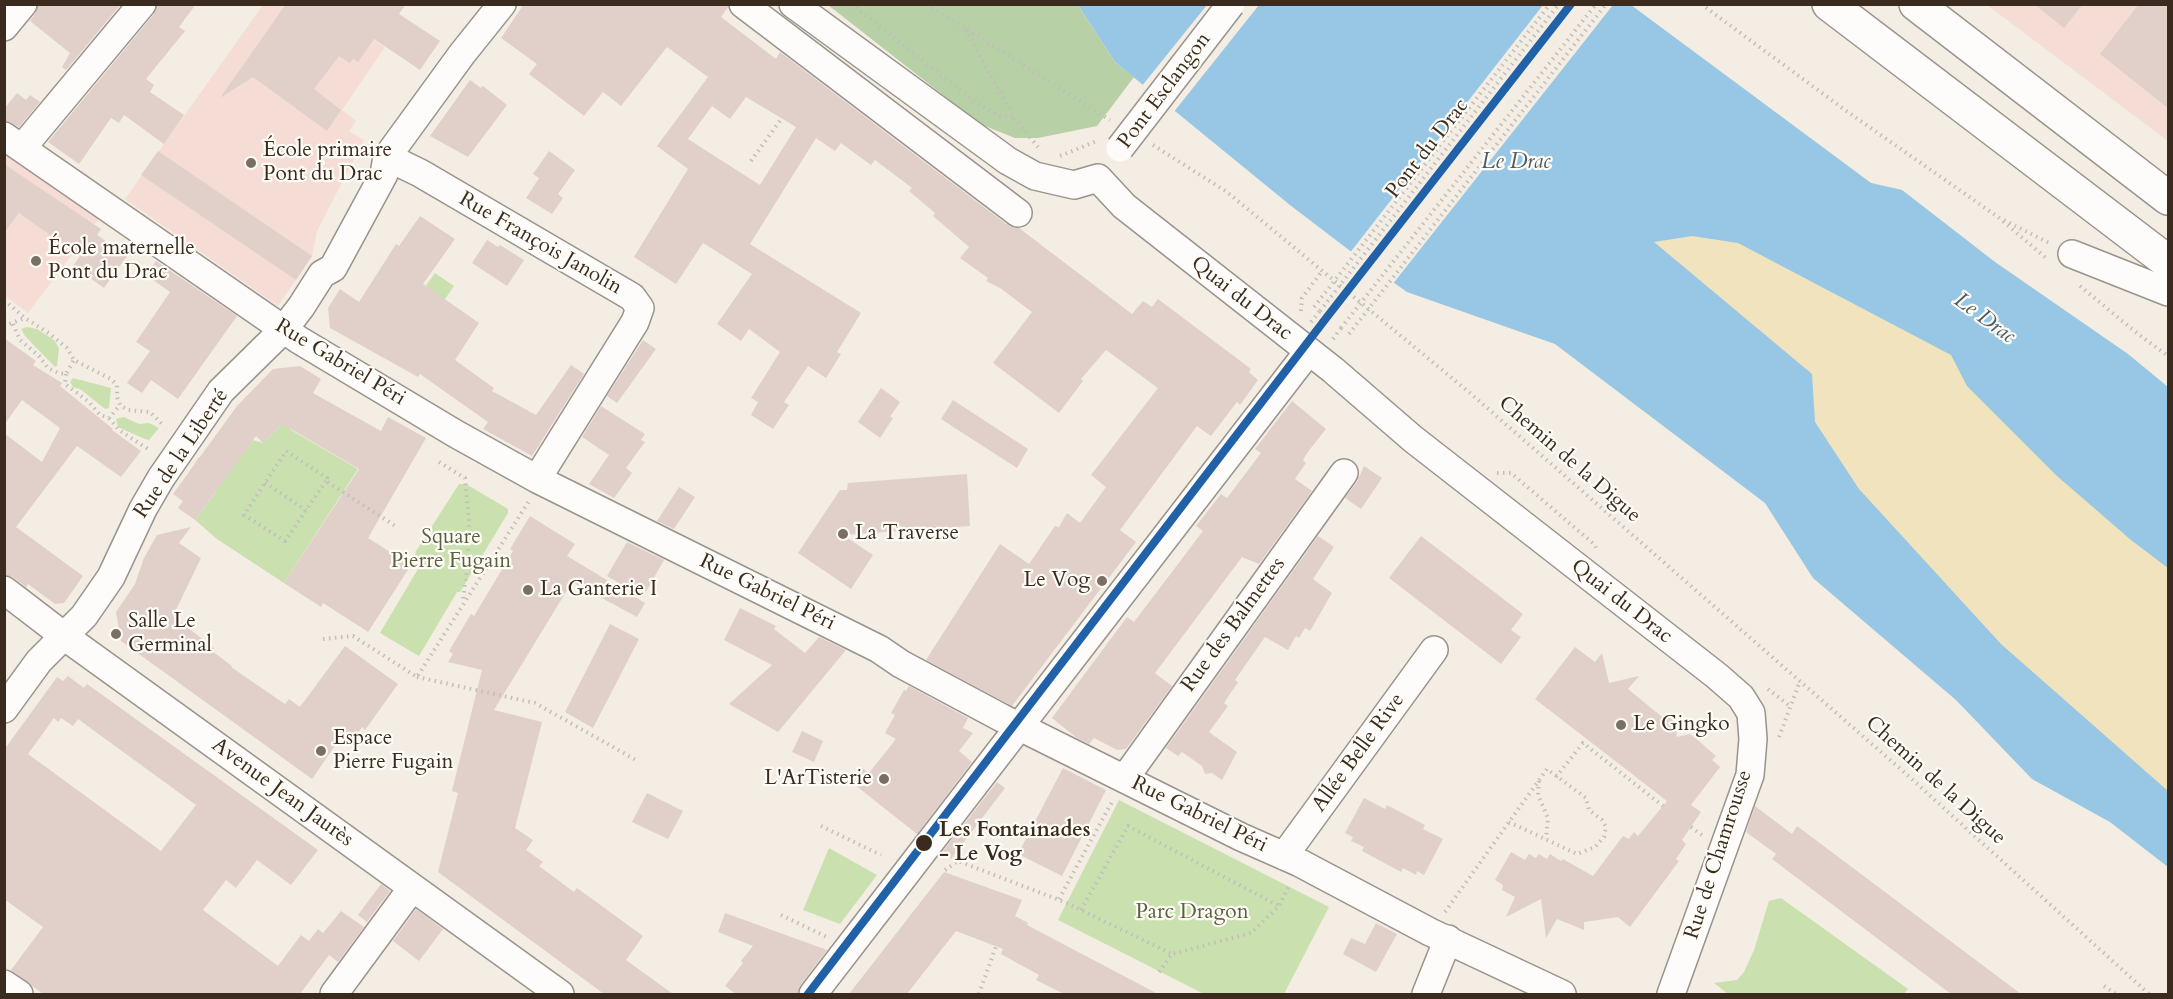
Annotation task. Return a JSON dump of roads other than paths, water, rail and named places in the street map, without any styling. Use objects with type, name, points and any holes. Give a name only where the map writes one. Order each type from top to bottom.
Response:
[{"type":"highway","points":[[1829,4],[2169,262]]},
{"type":"highway","points":[[1916,4],[2169,198]]},
{"type":"street","points":[[4,27],[23,4]]},
{"type":"street","points":[[13,142],[142,4]]},
{"type":"street","name":"Rue de la Liberté","points":[[462,54],[492,4]]},
{"type":"street","name":"Rue de la Liberté","points":[[4,709],[39,661],[84,616],[111,577],[143,509],[161,478],[221,391],[284,329],[322,274],[333,268],[384,174],[387,157],[462,54],[502,4]]},
{"type":"street","points":[[743,4],[1018,213]]},
{"type":"street","points":[[794,4],[1008,161],[1035,176],[1074,185],[1098,177]]},
{"type":"street","name":"Pont Esclangon","points":[[1098,177],[1121,137],[1231,4]]},
{"type":"street","name":"Rue Gabriel Péri","points":[[13,142],[284,329],[456,434],[542,482],[879,649],[901,664],[1019,726],[1562,994]]},
{"type":"street","name":"Rue François Janolin","points":[[387,157],[420,173],[632,297],[640,308],[542,482]]},
{"type":"street","name":"Quai du Drac","points":[[1098,177],[1124,206],[1308,352],[1413,439],[1717,676],[1741,697],[1751,713]]},
{"type":"street","points":[[2061,258],[2169,292]]},
{"type":"street","points":[[813,994],[1308,352]]},
{"type":"street","name":"Rue des Balmettes","points":[[1125,778],[1344,473]]},
{"type":"street","name":"Avenue Jean Jaurès","points":[[4,590],[64,636],[560,994]]},
{"type":"street","name":"Allée Belle Rive","points":[[1292,860],[1434,650]]},
{"type":"street","name":"Rue de Chamrousse","points":[[1671,994],[1749,776],[1753,739],[1751,713]]},
{"type":"street","points":[[334,994],[412,888]]},
{"type":"street","points":[[1426,994],[1439,935]]},
{"type":"street","points":[[4,984],[19,994]]},
{"type":"water","name":"Le Drac","points":[[1078,5],[1631,5],[1871,183],[1902,190],[1995,262],[2128,354],[2168,387],[2168,568],[2131,540],[2057,476],[1967,386],[1951,355],[1738,243],[1692,236],[1654,242],[1812,374],[1815,422],[1859,489],[2001,644],[2168,791],[2168,867],[2110,822],[2032,779],[1956,700],[1813,578],[1765,503],[1555,344],[1407,292],[1362,260],[1290,205],[1115,62]]},
{"type":"place","name":"École primaire Pont du Drac","points":[[251,163]]},
{"type":"place","name":"École maternelle Pont du Drac","points":[[36,261]]},
{"type":"place","name":"La Traverse","points":[[843,534]]},
{"type":"place","name":"Le Vog","points":[[1102,581]]},
{"type":"place","name":"La Ganterie I","points":[[528,590]]},
{"type":"place","name":"Salle Le Germinal","points":[[116,634]]},
{"type":"place","name":"Le Gingko","points":[[1621,725]]},
{"type":"place","name":"Espace Pierre Fugain","points":[[321,751]]},
{"type":"place","name":"L'ArTisterie","points":[[884,779]]},
{"type":"place","name":"Les Fontainades - Le Vog","points":[[924,843]]},
{"type":"park label","name":"Square Pierre Fugain","points":[[451,550]]},
{"type":"park label","name":"Parc Dragon","points":[[1192,913]]}]
